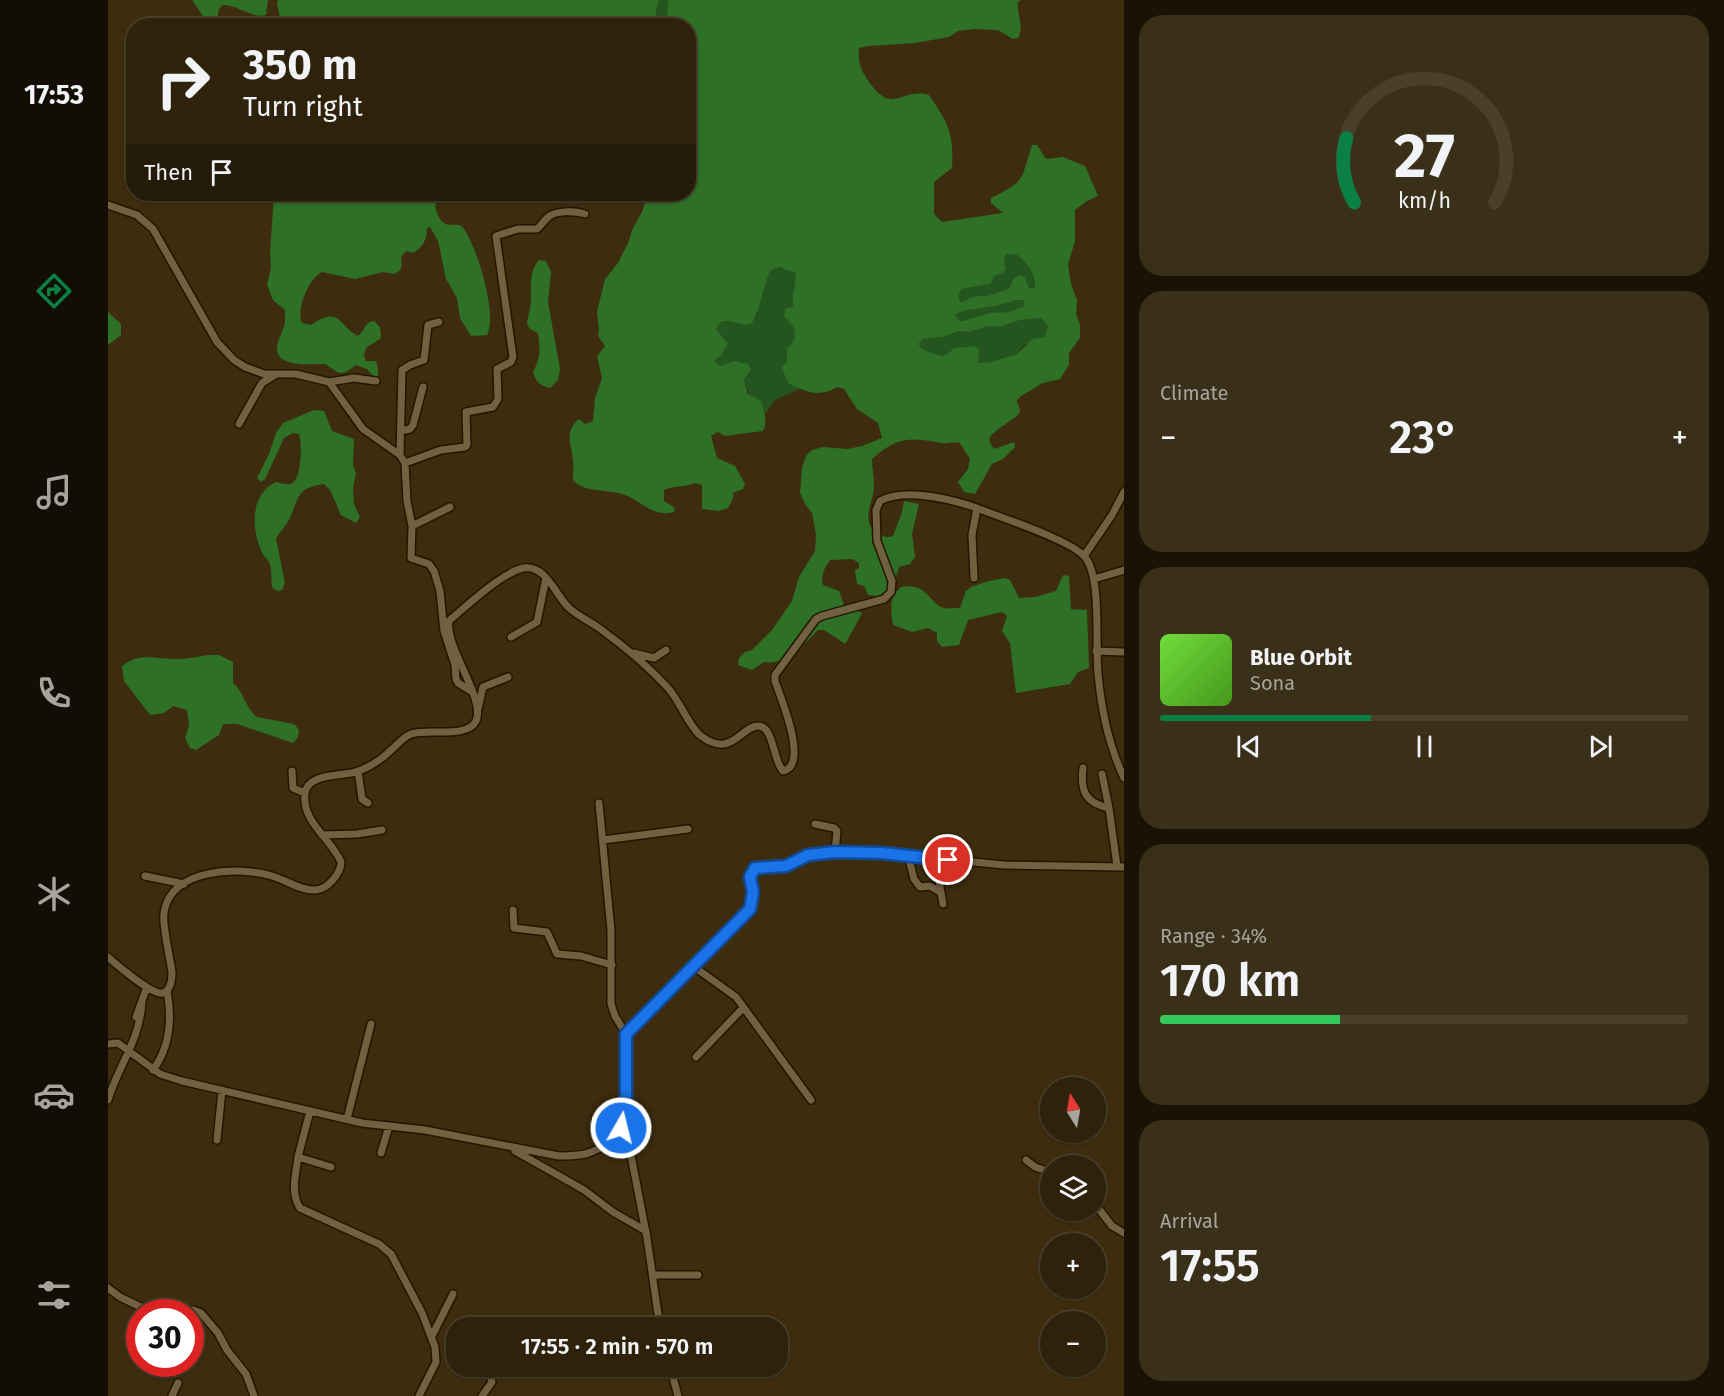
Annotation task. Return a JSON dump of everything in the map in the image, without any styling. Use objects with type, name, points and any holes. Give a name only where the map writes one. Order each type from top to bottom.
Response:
[{"type":"street","points":[[108,205],[137,214],[153,229],[225,351],[245,367],[264,374],[310,376],[329,382],[354,378],[376,381]]},
{"type":"street","points":[[405,463],[441,450],[465,447],[467,445],[466,412],[493,407],[496,404],[498,399],[496,369],[511,362],[513,357],[496,236],[519,229],[537,229],[553,214],[574,212],[585,214]]},
{"type":"street","points":[[400,455],[402,370],[410,364],[424,360],[428,326],[439,322]]},
{"type":"street","points":[[239,424],[262,383],[275,375]]},
{"type":"street","points":[[329,382],[363,429],[400,455],[405,463],[407,501],[412,526],[411,558],[429,564],[434,571],[440,591],[444,631],[455,665],[456,679],[458,683],[471,691]]},
{"type":"street","points":[[401,431],[410,429],[413,425],[423,387]]},
{"type":"street","points":[[1084,556],[1112,515],[1124,492]]},
{"type":"street","points":[[478,709],[451,640],[449,621],[490,586],[518,571],[531,568],[546,578],[568,607],[600,628],[643,662],[670,690],[694,729],[701,736],[711,742],[728,743],[738,739],[755,726],[764,728],[770,735],[777,763],[781,769],[787,771],[793,766],[794,743],[774,678],[816,619],[884,599],[891,592],[892,581],[877,542],[877,506],[886,498],[907,495],[951,500],[977,508],[1067,544],[1084,556],[1094,579],[1100,696],[1124,778]]},
{"type":"street","points":[[412,526],[450,507]]},
{"type":"street","points":[[974,578],[972,536],[977,508]]},
{"type":"street","points":[[1094,579],[1124,570]]},
{"type":"street","points":[[511,637],[537,622],[546,578]]},
{"type":"street","points":[[628,651],[654,658],[666,650]]},
{"type":"street","points":[[1096,651],[1124,652]]},
{"type":"street","points":[[153,1070],[166,1044],[169,1025],[167,991],[172,972],[164,912],[169,899],[176,890],[194,878],[243,870],[272,876],[309,890],[322,889],[341,868],[338,855],[322,836],[306,808],[305,793],[309,784],[316,779],[358,771],[375,764],[410,734],[465,730],[476,721],[483,687],[508,676]]},
{"type":"street","points":[[1083,768],[1083,788],[1091,801],[1096,806],[1109,808]]},
{"type":"street","points":[[292,771],[293,788],[305,793]]},
{"type":"street","points":[[358,771],[362,799],[368,803]]},
{"type":"street","points":[[626,1034],[750,909],[753,892],[750,877],[755,868],[786,866],[808,855],[835,852],[908,855],[1004,865],[1120,867],[1101,774]]},
{"type":"street","points":[[108,1044],[118,1043],[160,1074],[310,1112],[425,1130],[559,1156],[591,1154],[617,1135],[621,1128],[626,1103],[626,1034],[611,1004],[611,931],[598,803]]},
{"type":"street","points":[[815,824],[834,828],[837,831],[835,852]]},
{"type":"street","points":[[603,840],[688,829]]},
{"type":"street","points":[[322,836],[382,830]]},
{"type":"street","points":[[908,855],[912,874],[920,886],[930,886],[940,892]]},
{"type":"street","points":[[935,858],[943,904]]},
{"type":"street","points":[[145,876],[184,884]]},
{"type":"street","points":[[513,910],[514,928],[548,932],[557,954],[581,956],[612,964]]},
{"type":"street","points":[[108,957],[157,993],[162,994],[167,991]]},
{"type":"street","points":[[693,966],[736,997],[811,1100]]},
{"type":"street","points":[[136,1017],[147,987]]},
{"type":"street","points":[[108,1100],[113,1083],[130,1052],[141,1018],[142,1003]]},
{"type":"street","points":[[696,1057],[743,1008]]},
{"type":"street","points":[[347,1119],[371,1024]]},
{"type":"street","points":[[217,1140],[222,1090]]},
{"type":"street","points":[[310,1112],[297,1157],[295,1202],[300,1208],[379,1244],[391,1254],[432,1335],[436,1362],[419,1396]]},
{"type":"street","points":[[381,1153],[389,1126]]},
{"type":"street","points":[[617,1135],[630,1150],[659,1317]]},
{"type":"street","points":[[510,1148],[584,1190],[646,1233]]},
{"type":"street","points":[[297,1157],[331,1167]]},
{"type":"street","points":[[1026,1160],[1040,1169]]},
{"type":"street","points":[[1106,1218],[1112,1226],[1124,1233]]},
{"type":"street","points":[[653,1275],[698,1275]]},
{"type":"street","points":[[108,1288],[120,1298],[151,1312],[193,1310],[201,1313],[218,1333],[227,1350],[246,1374],[254,1396]]},
{"type":"street","points":[[432,1335],[453,1294]]},
{"type":"street","points":[[482,1396],[492,1382],[490,1377]]},
{"type":"street","points":[[673,1377],[678,1396]]},
{"type":"street","points":[[172,1396],[178,1383]]},
{"type":"green space","points":[[192,0],[268,0],[266,15],[256,15],[223,5],[218,11],[218,18],[204,18]]},
{"type":"green space","points":[[278,0],[659,0],[656,10],[657,18],[280,18]]},
{"type":"green space","points":[[659,0],[668,0],[667,6],[680,18],[657,18],[656,10]]},
{"type":"green space","points":[[668,0],[1021,0],[1018,2],[1021,29],[1018,38],[1013,39],[998,30],[975,29],[958,31],[949,37],[915,43],[869,46],[859,48],[861,68],[876,91],[884,97],[897,99],[919,94],[929,95],[941,113],[951,137],[952,146],[952,168],[934,182],[934,214],[942,222],[1003,213],[991,203],[991,198],[1017,183],[1023,173],[1032,145],[1037,145],[1046,159],[1063,157],[1085,166],[1098,196],[1075,210],[1075,241],[1068,265],[1071,284],[1077,300],[1076,314],[1080,325],[1080,338],[1069,353],[1069,365],[1060,379],[1043,383],[1021,396],[1017,400],[1019,413],[996,431],[989,440],[994,449],[1014,442],[1015,447],[1003,459],[992,464],[975,494],[964,492],[958,482],[968,469],[970,459],[960,443],[904,440],[889,446],[872,459],[874,487],[868,519],[870,524],[879,534],[886,537],[893,536],[904,501],[919,504],[912,534],[915,557],[910,564],[899,567],[896,589],[877,596],[868,595],[864,586],[857,584],[855,570],[859,568],[859,563],[852,559],[830,560],[823,575],[823,585],[839,591],[846,611],[856,610],[862,613],[846,643],[824,630],[818,630],[794,653],[780,661],[764,662],[752,670],[738,665],[739,658],[745,652],[752,650],[772,630],[792,601],[799,577],[815,551],[816,534],[812,513],[800,493],[802,468],[806,456],[812,450],[823,447],[847,449],[882,438],[878,423],[857,409],[844,389],[837,387],[818,393],[788,383],[782,368],[787,361],[787,348],[794,340],[795,332],[784,317],[785,309],[793,307],[795,273],[779,267],[770,271],[752,323],[747,325],[725,321],[721,322],[716,329],[728,343],[721,356],[714,361],[720,366],[734,361],[748,364],[751,370],[744,379],[747,391],[749,395],[762,402],[765,421],[763,431],[725,436],[718,432],[711,436],[717,458],[735,466],[745,484],[743,489],[733,493],[728,508],[719,511],[702,509],[702,485],[695,483],[664,490],[664,501],[675,508],[674,512],[666,513],[652,510],[629,496],[589,489],[573,480],[571,428],[579,419],[585,424],[593,421],[595,398],[602,378],[597,356],[605,346],[598,336],[597,312],[605,279],[618,263],[646,201],[696,201],[696,18],[667,18]],"holes":[[[1007,254],[1018,255],[1033,273],[1035,288],[1029,288],[1025,278],[1020,275],[1005,290],[987,296],[976,296],[961,302],[958,297],[962,289],[990,284],[995,275],[1003,273],[1006,268],[1004,258]],[[1023,300],[1024,306],[1009,312],[990,313],[963,321],[955,315],[963,311]],[[1041,318],[1048,326],[1045,337],[1032,339],[1017,354],[990,362],[978,363],[979,349],[975,346],[954,348],[948,354],[942,355],[925,350],[920,347],[919,343],[923,339],[943,337],[959,331],[970,332],[988,326],[999,327],[1020,320]]]},
{"type":"green space","points":[[274,201],[437,201],[435,207],[441,220],[446,224],[462,227],[475,250],[488,298],[490,326],[487,335],[471,336],[460,318],[457,298],[446,279],[438,241],[430,227],[427,228],[424,243],[413,253],[406,251],[401,257],[402,263],[399,271],[394,274],[383,272],[355,279],[322,272],[308,287],[302,302],[302,323],[311,325],[321,319],[333,317],[358,336],[366,325],[374,321],[380,327],[381,338],[366,348],[364,355],[366,361],[376,361],[378,377],[375,378],[367,369],[356,365],[340,373],[325,364],[285,361],[277,351],[285,324],[285,310],[273,300],[267,285],[271,268]]},
{"type":"green space","points":[[1007,253],[1018,254],[1025,262],[1033,273],[1035,288],[1029,288],[1025,278],[1020,275],[1005,290],[987,296],[976,296],[961,302],[958,297],[962,289],[989,284],[995,274],[1006,266],[1003,258]]},
{"type":"green space","points":[[539,260],[546,261],[551,272],[548,302],[560,369],[558,380],[550,388],[538,383],[534,375],[539,353],[538,333],[530,329],[527,324],[532,273]]},
{"type":"green space","points":[[779,267],[795,273],[793,307],[785,309],[784,317],[795,332],[794,340],[787,348],[787,361],[796,387],[801,388],[775,400],[765,414],[762,402],[750,397],[744,379],[734,361],[720,366],[714,361],[721,356],[727,341],[716,329],[721,322],[725,321],[747,325],[757,314],[760,297],[770,271]]},
{"type":"green space","points":[[1023,300],[1024,306],[1009,312],[962,321],[955,315],[963,311]]},
{"type":"green space","points":[[108,312],[121,324],[121,335],[108,345]]},
{"type":"green space","points":[[1041,318],[1048,326],[1045,337],[1024,345],[1017,354],[990,362],[978,363],[979,349],[940,355],[926,352],[919,343],[923,339],[943,337],[959,331],[970,332],[988,326],[999,327],[1020,320]]},
{"type":"green space","points":[[314,410],[324,411],[332,431],[354,439],[353,465],[356,473],[353,488],[354,504],[360,517],[356,523],[341,515],[330,490],[324,484],[309,488],[300,494],[289,521],[276,538],[285,583],[282,590],[277,591],[272,587],[270,564],[258,543],[255,513],[257,503],[267,488],[276,482],[291,484],[295,481],[300,461],[299,434],[293,433],[284,438],[265,479],[261,482],[257,478],[276,433],[283,423]]},
{"type":"green space","points":[[1063,575],[1069,576],[1071,609],[1087,610],[1089,668],[1078,672],[1070,684],[1016,693],[1010,643],[1002,631],[1007,616],[1002,612],[968,620],[959,645],[942,647],[937,641],[937,633],[928,628],[912,632],[893,625],[892,600],[901,587],[910,586],[923,590],[944,608],[960,608],[966,591],[989,581],[1005,578],[1010,580],[1019,598],[1035,597],[1056,591]]},
{"type":"green space","points":[[219,655],[233,662],[233,683],[257,717],[296,726],[299,731],[293,743],[237,724],[223,724],[219,735],[196,750],[190,748],[185,738],[189,726],[187,710],[173,706],[164,713],[150,715],[124,681],[122,666],[129,661],[143,657],[183,659]]},
{"type":"route","points":[[621,1128],[626,1103],[626,1034],[750,909],[753,902],[750,877],[755,868],[786,866],[808,855],[835,852],[882,853],[948,860]]}]
